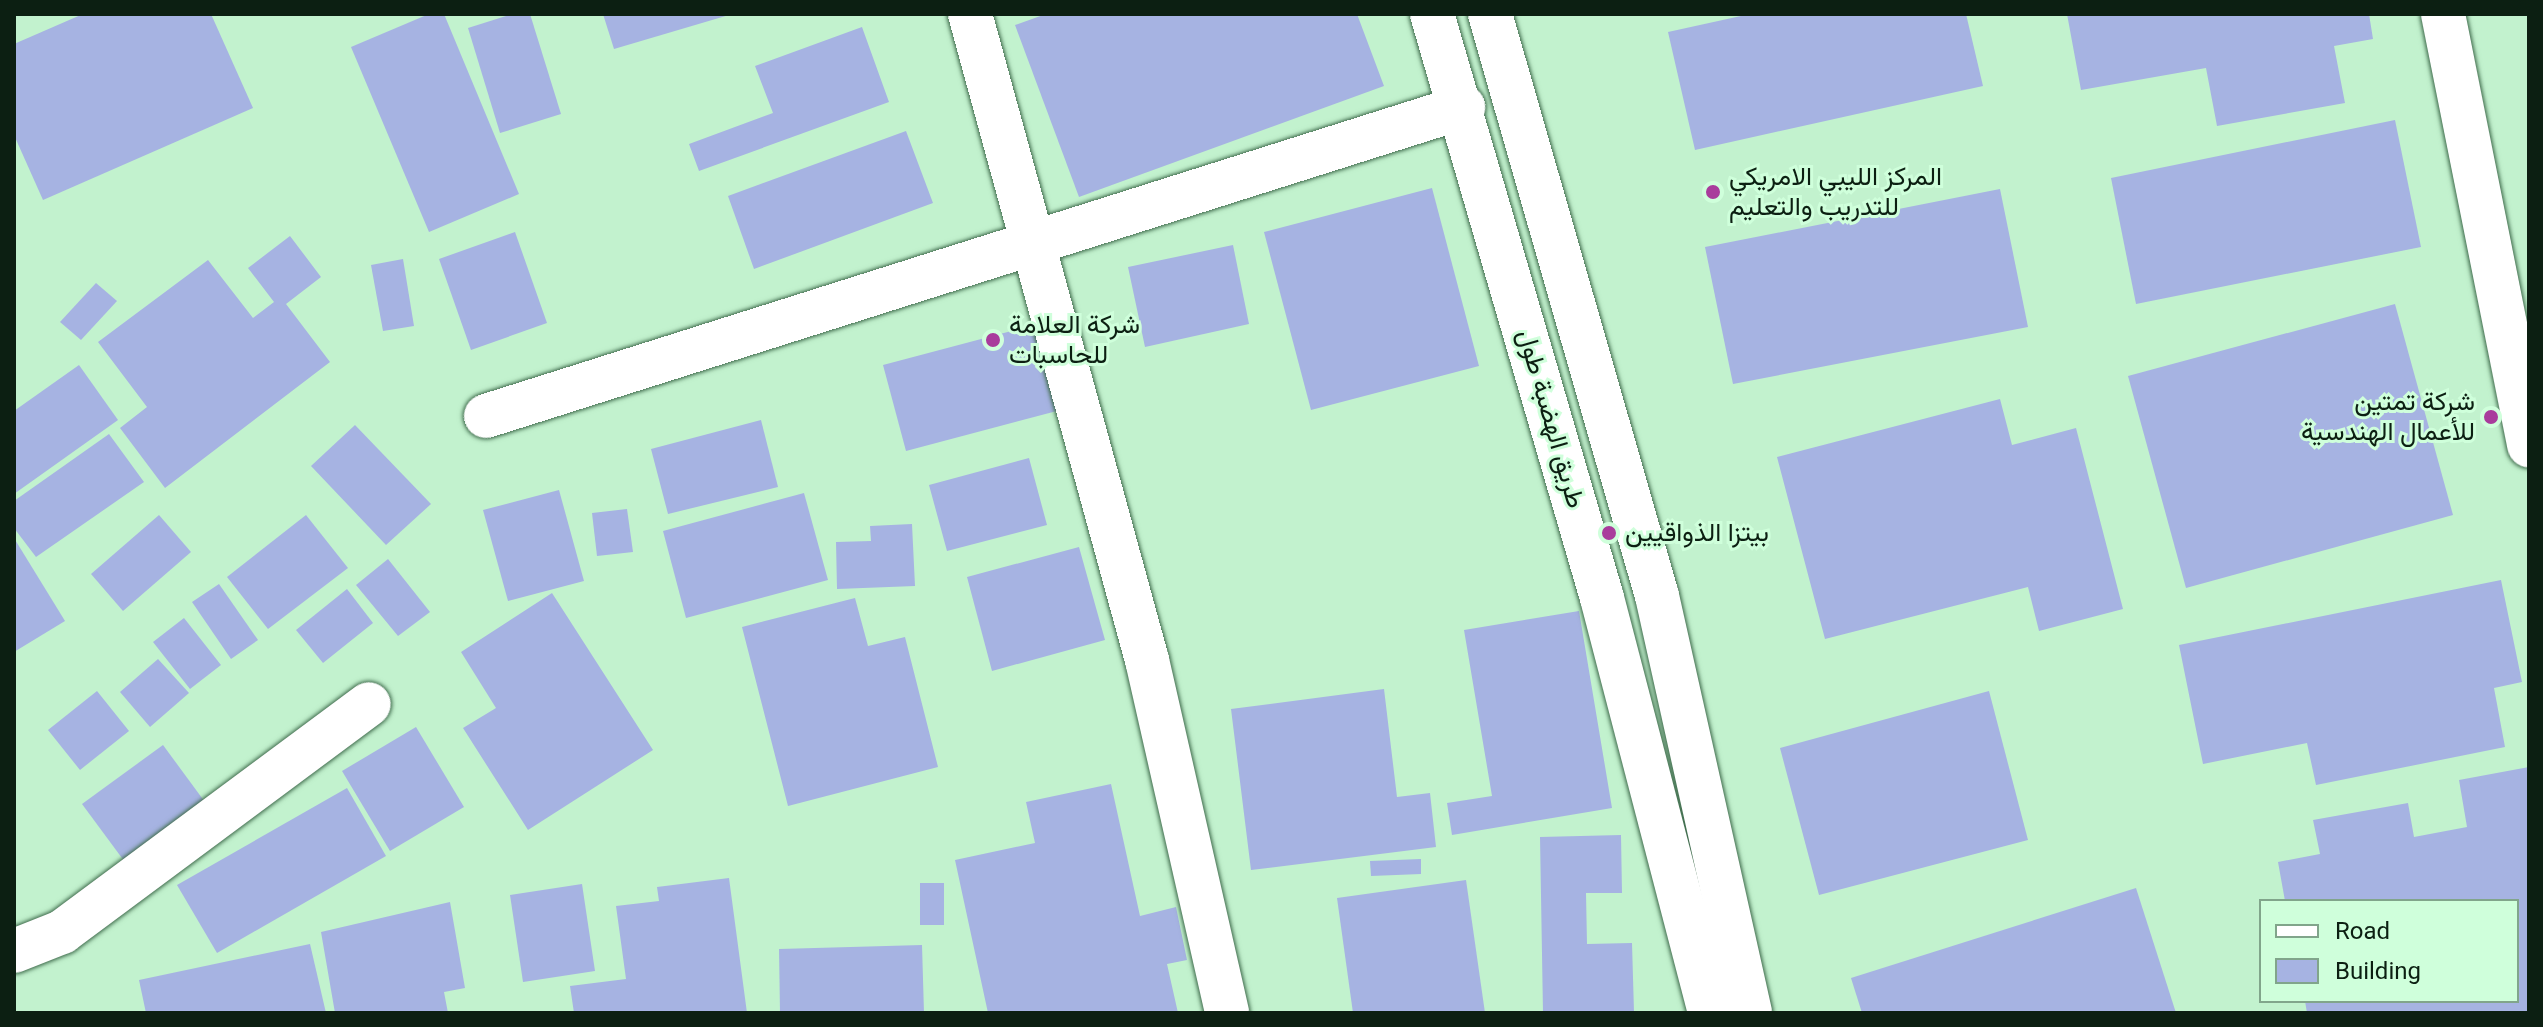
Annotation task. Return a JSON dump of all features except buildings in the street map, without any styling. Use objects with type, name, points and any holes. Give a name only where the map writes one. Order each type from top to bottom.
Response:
[{"type":"main road","points":[[970,14],[1147,660],[1227,1013]]},
{"type":"main road","name":"طريق الهضبة طول","points":[[1432,14],[1463,107],[1712,1010]]},
{"type":"main road","name":"طريق الهضبة طول","points":[[1490,14],[1657,596],[1712,1010]]},
{"type":"main road","points":[[2443,14],[2529,446]]},
{"type":"main road","points":[[486,416],[1463,107]]},
{"type":"main road","points":[[14,951],[62,932],[369,704]]},
{"type":"place","name":"المركز الليبي الامريكي للتدريب والتعليم","points":[[1713,192]]},
{"type":"place","name":"شركة العلامة للحاسبات","points":[[993,340]]},
{"type":"place","name":"شركة تمتين للأعمال الهندسية","points":[[2491,417]]},
{"type":"place","name":"بيتزا الذواقيين","points":[[1609,533]]}]
